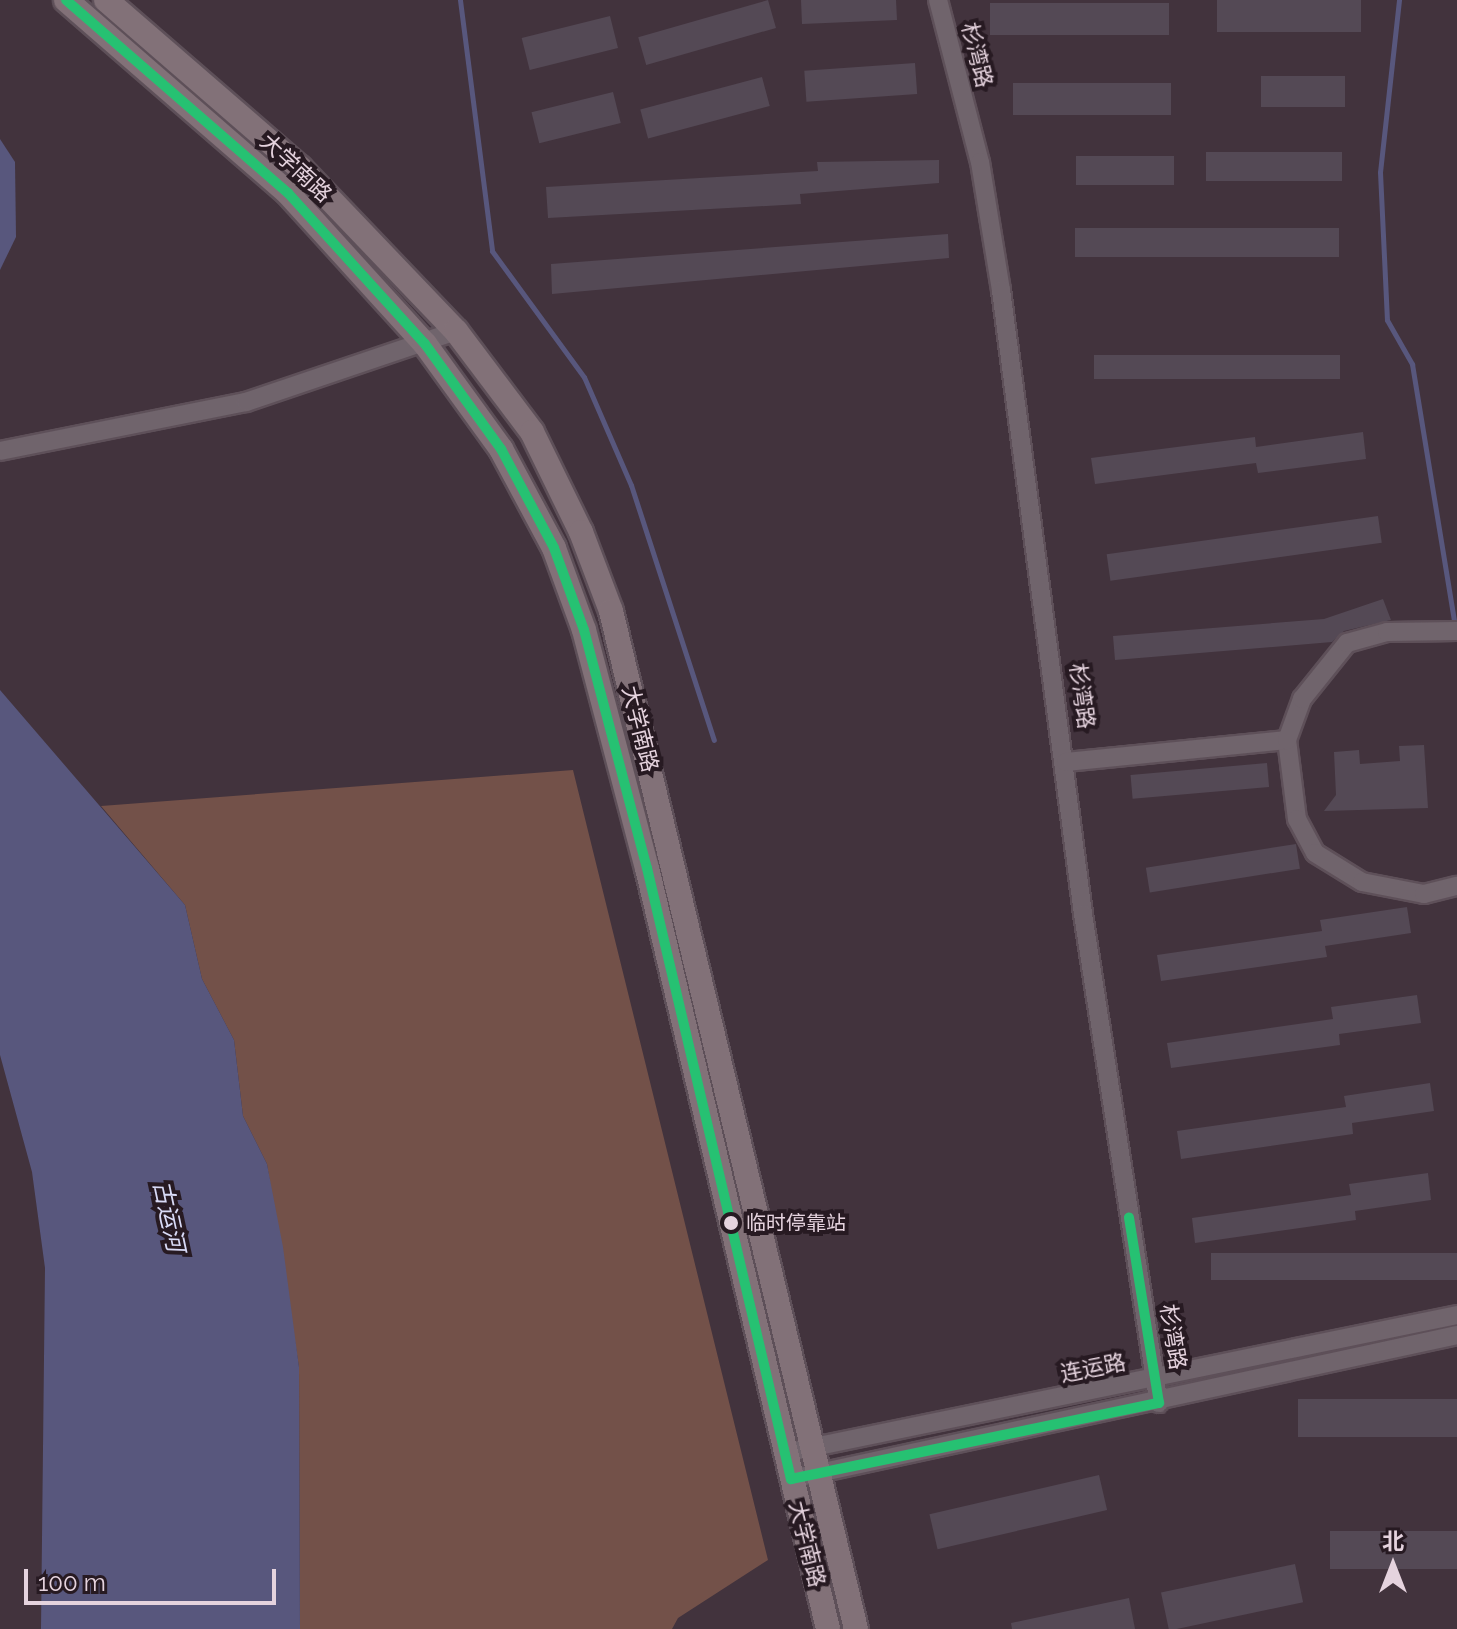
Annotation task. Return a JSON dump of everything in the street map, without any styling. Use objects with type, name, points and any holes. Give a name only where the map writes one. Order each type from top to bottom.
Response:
[{"type":"main road","name":"大学南路","points":[[66,0],[288,193],[425,344],[501,449],[554,548],[584,630],[828,1629]]},
{"type":"main road","name":"大学南路","points":[[106,0],[300,168],[456,331],[532,432],[611,611],[856,1629]]},
{"type":"street","name":"杉湾路","points":[[938,0],[996,262],[1066,762],[1083,914],[1159,1403]]},
{"type":"street","points":[[0,451],[246,402],[456,331]]},
{"type":"street","points":[[1457,631],[1410,630],[1347,643],[1302,699],[1287,740],[1297,819],[1315,853],[1362,882],[1424,894],[1457,886]]},
{"type":"street","points":[[1066,762],[1287,740]]},
{"type":"street","name":"连运路","points":[[785,1453],[1156,1380],[1457,1315]]},
{"type":"street","points":[[791,1479],[1159,1403],[1457,1335]]},
{"type":"shaded area","points":[[573,770],[768,1560],[678,1618],[672,1629],[300,1629],[299,1367],[267,1164],[243,1116],[234,1040],[202,979],[185,905],[101,806]]},
{"type":"water","points":[[0,139],[15,162],[16,237],[0,270]]},
{"type":"water","name":"古运河","points":[[0,690],[185,905],[202,979],[234,1040],[243,1116],[267,1164],[283,1247],[299,1367],[300,1629],[41,1629],[45,1268],[32,1172],[0,1055]]},
{"type":"building","points":[[768,0],[776,28],[646,65],[638,37]]},
{"type":"building","points":[[801,0],[896,0],[897,20],[802,24]]},
{"type":"building","points":[[1217,0],[1361,0],[1361,32],[1217,32]]},
{"type":"building","points":[[990,3],[1169,3],[1169,35],[990,35]]},
{"type":"building","points":[[610,16],[618,48],[530,70],[522,38]]},
{"type":"building","points":[[915,63],[917,94],[806,102],[804,71]]},
{"type":"building","points":[[1261,76],[1345,76],[1345,107],[1261,107]]},
{"type":"building","points":[[762,77],[770,106],[648,139],[640,110]]},
{"type":"building","points":[[1013,83],[1171,83],[1171,115],[1013,115]]},
{"type":"building","points":[[613,92],[621,123],[539,143],[531,112]]},
{"type":"building","points":[[1206,152],[1342,152],[1342,181],[1206,181]]},
{"type":"building","points":[[1076,156],[1174,156],[1174,185],[1076,185]]},
{"type":"building","points":[[939,160],[939,183],[800,194],[801,204],[548,218],[546,187],[818,171],[817,162]]},
{"type":"building","points":[[1075,228],[1339,228],[1339,257],[1075,257]]},
{"type":"building","points":[[948,234],[949,258],[552,294],[551,264]]},
{"type":"building","points":[[1094,355],[1340,355],[1340,379],[1094,379]]},
{"type":"building","points":[[1363,432],[1366,459],[1258,473],[1256,463],[1095,484],[1091,458],[1255,437],[1256,447]]},
{"type":"building","points":[[1378,516],[1382,543],[1110,581],[1107,554]]},
{"type":"building","points":[[1383,599],[1391,620],[1344,631],[1332,642],[1115,660],[1113,636],[1324,619]]},
{"type":"building","points":[[1424,745],[1428,808],[1324,811],[1336,795],[1334,752],[1359,750],[1360,764],[1400,761],[1399,746]]},
{"type":"building","points":[[1267,763],[1269,787],[1133,799],[1131,775]]},
{"type":"building","points":[[1296,844],[1300,869],[1150,892],[1146,868]]},
{"type":"building","points":[[1407,907],[1411,933],[1325,946],[1327,957],[1161,981],[1157,955],[1322,931],[1320,920]]},
{"type":"building","points":[[1417,995],[1421,1023],[1339,1034],[1340,1045],[1171,1068],[1167,1043],[1333,1019],[1331,1007]]},
{"type":"building","points":[[1430,1083],[1434,1111],[1352,1123],[1353,1134],[1181,1159],[1177,1131],[1346,1107],[1344,1096]]},
{"type":"building","points":[[1428,1173],[1431,1200],[1355,1211],[1356,1220],[1195,1243],[1192,1218],[1351,1195],[1349,1184]]},
{"type":"building","points":[[1211,1253],[1457,1253],[1457,1280],[1211,1280]]},
{"type":"building","points":[[1298,1399],[1457,1399],[1457,1437],[1298,1437]]},
{"type":"building","points":[[1099,1475],[1107,1510],[938,1549],[929,1514]]},
{"type":"building","points":[[1330,1531],[1457,1531],[1457,1569],[1330,1569]]},
{"type":"building","points":[[1295,1564],[1303,1602],[1169,1629],[1161,1592]]},
{"type":"building","points":[[1129,1598],[1135,1629],[1012,1629],[1011,1623]]},
{"type":"waterway","points":[[460,0],[492,251],[584,377],[631,485],[714,740]]},
{"type":"waterway","points":[[1399,0],[1380,172],[1387,320],[1412,364],[1455,626]]},
{"type":"transit line","points":[[66,0],[288,193],[425,344],[501,449],[554,548],[584,630],[647,868],[791,1479],[1159,1403],[1129,1217]]},
{"type":"place","name":"临时停靠站","points":[[731,1223]]}]
